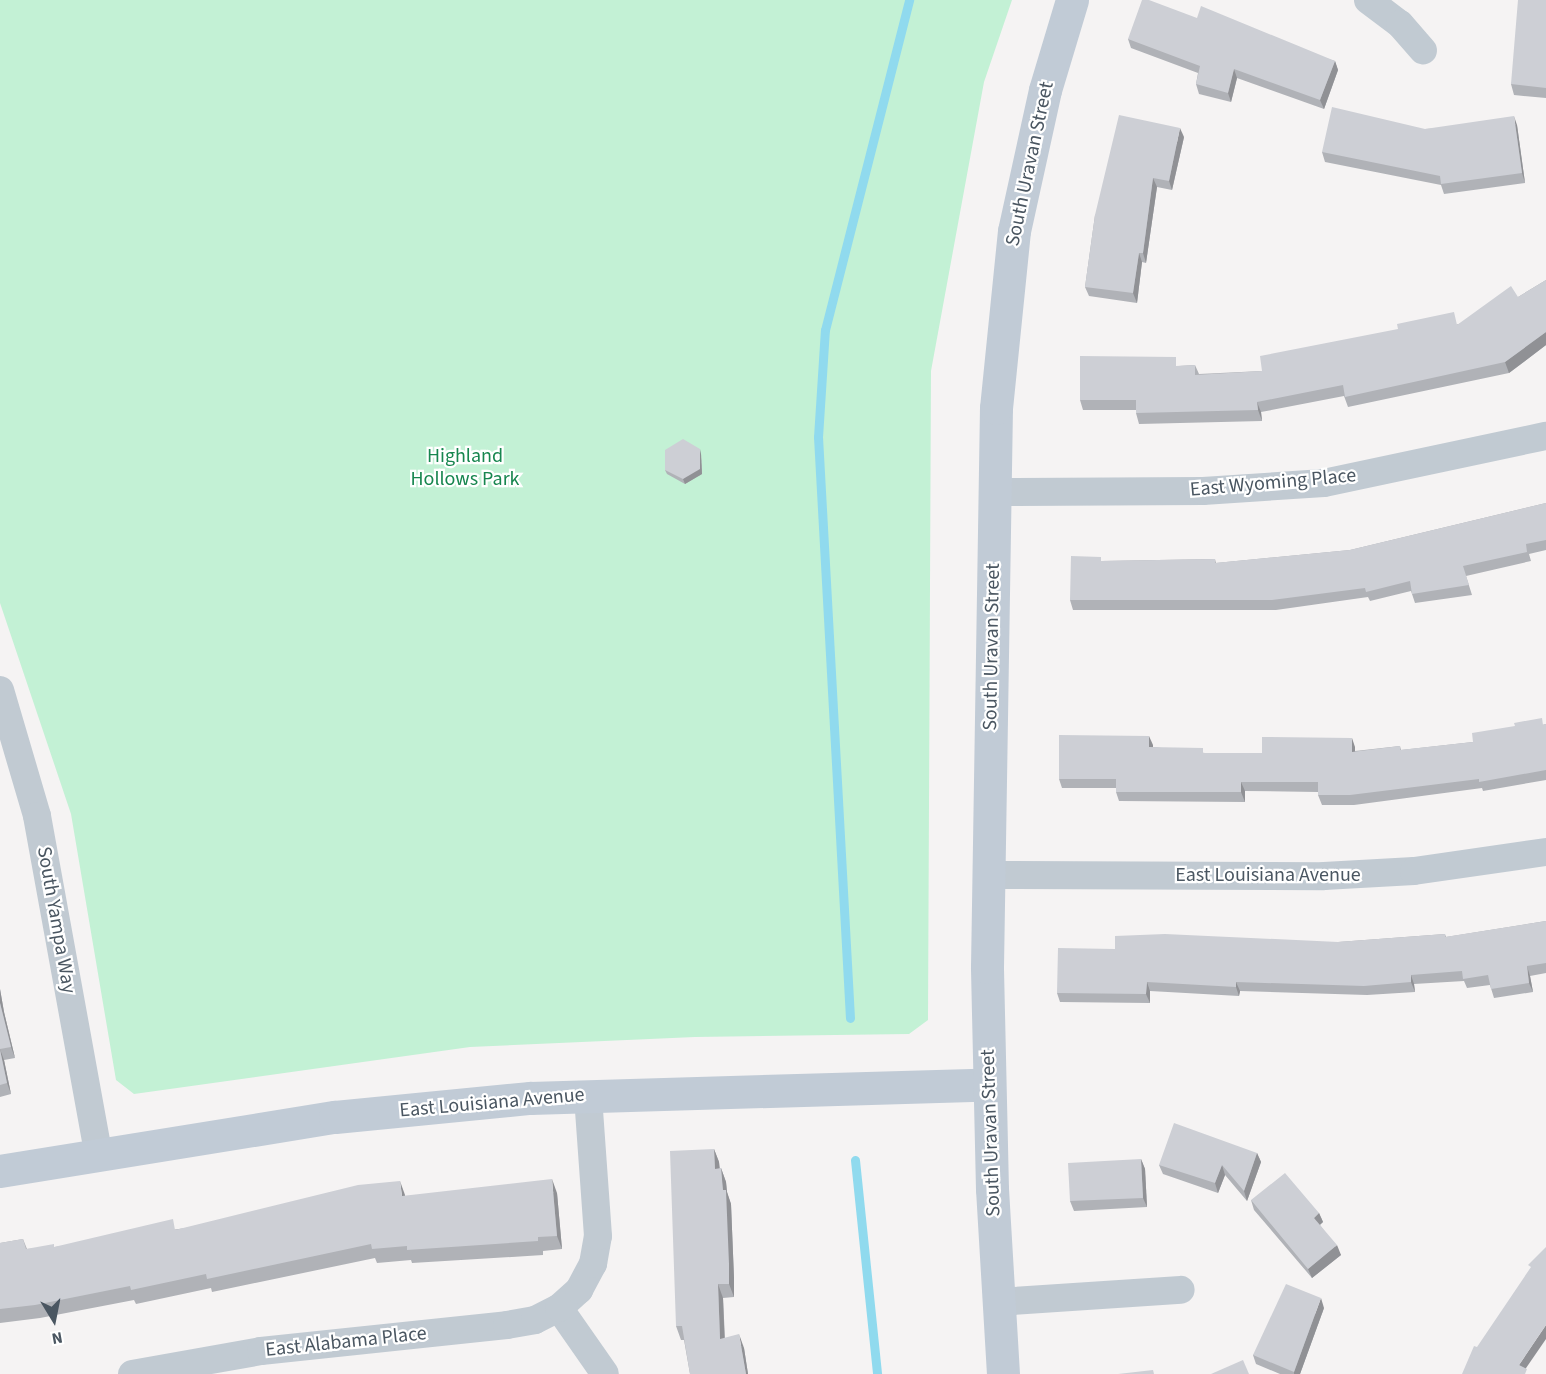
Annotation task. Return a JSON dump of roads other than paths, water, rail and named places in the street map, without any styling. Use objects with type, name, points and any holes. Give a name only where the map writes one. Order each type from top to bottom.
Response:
[{"type":"street","name":"South Uravan Street","points":[[1003,1374],[989,1084],[988,874],[996,408],[1014,231],[1046,90],[1072,0]]},
{"type":"street","points":[[1368,0],[1400,24],[1423,50]]},
{"type":"street","name":"East Wyoming Place","points":[[995,492],[1203,491],[1324,483],[1546,436]]},
{"type":"street","name":"South Yampa Way","points":[[0,690],[37,816],[98,1154]]},
{"type":"street","name":"East Louisiana Avenue","points":[[988,874],[1324,876],[1425,870],[1546,852]]},
{"type":"street","name":"East Louisiana Avenue","points":[[0,1171],[334,1117],[588,1095],[989,1084]]},
{"type":"street","name":"East Alabama Place","points":[[132,1374],[261,1351],[507,1325],[535,1320],[559,1308],[579,1290],[593,1264],[598,1236],[588,1095]]},
{"type":"street","points":[[998,1302],[1181,1290]]},
{"type":"street","points":[[559,1308],[605,1374]]},
{"type":"waterway","points":[[850,1018],[818,437],[825,330],[909,0]]},
{"type":"waterway","points":[[855,1160],[877,1374]]},
{"type":"park label","name":"Highland Hollows Park","points":[[465,468]]}]
